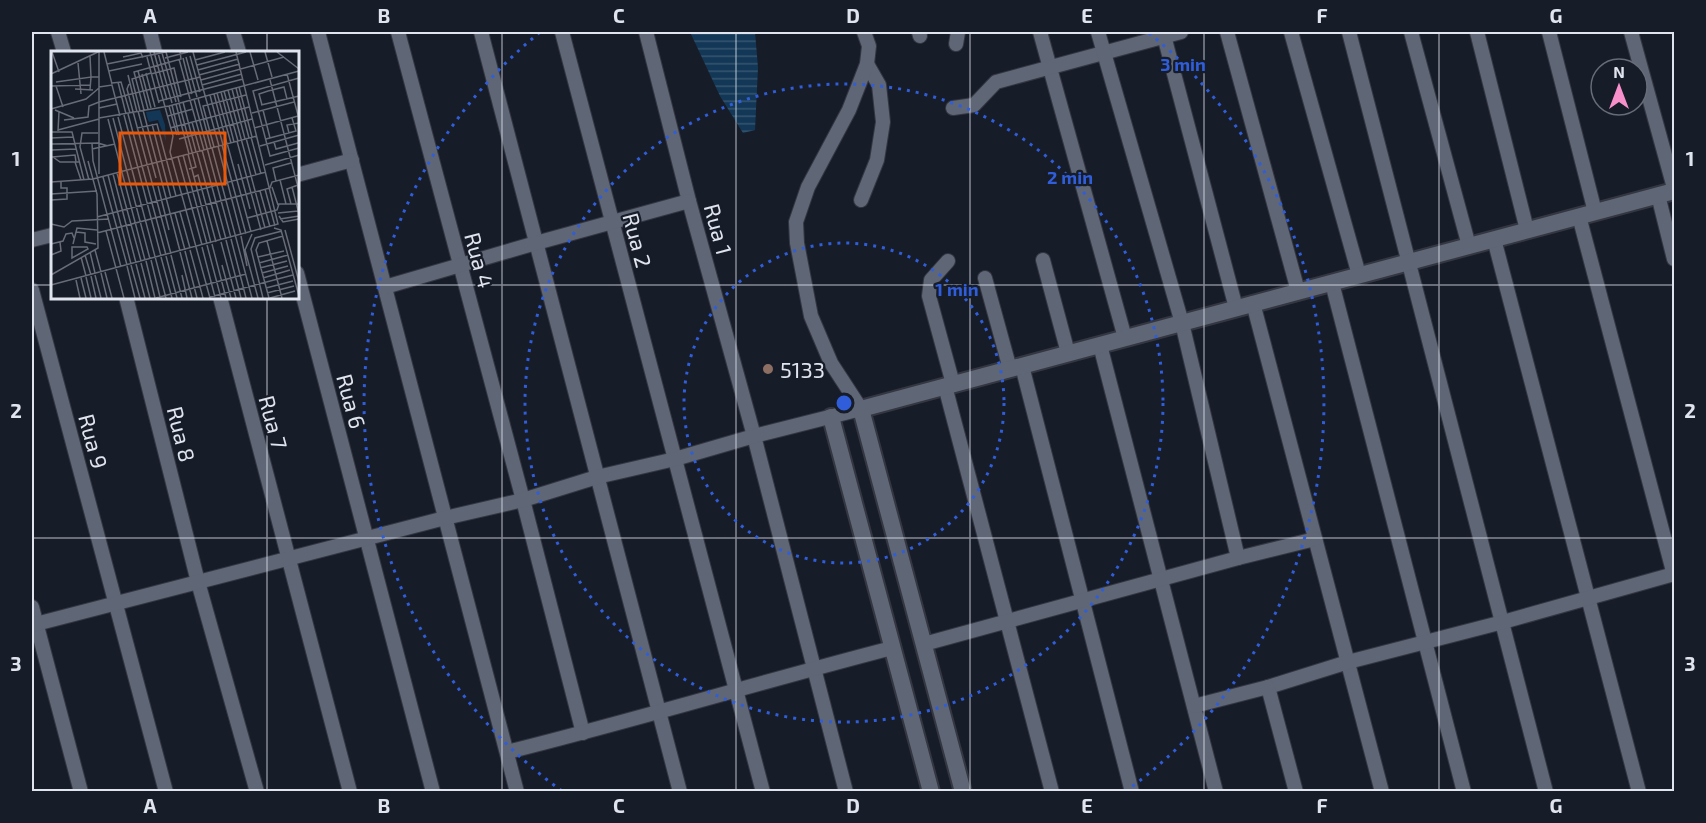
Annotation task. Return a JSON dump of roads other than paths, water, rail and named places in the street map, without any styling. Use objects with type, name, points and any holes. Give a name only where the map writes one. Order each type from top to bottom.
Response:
[{"type":"street","points":[[58,32],[64,51]]},
{"type":"street","points":[[150,32],[155,51]]},
{"type":"street","points":[[234,32],[239,51]]},
{"type":"street","points":[[318,32],[517,792]]},
{"type":"street","name":"Rua 4","points":[[398,32],[583,733]]},
{"type":"street","points":[[481,32],[680,792]]},
{"type":"street","name":"Rua 2","points":[[562,32],[738,690],[763,792]]},
{"type":"street","name":"Rua 1","points":[[646,32],[846,792]]},
{"type":"street","points":[[864,32],[869,46],[867,64],[849,110],[808,187],[796,222],[797,243],[811,316],[831,363],[861,409],[963,792]]},
{"type":"street","points":[[1040,32],[1125,338]]},
{"type":"street","points":[[1098,32],[1182,323],[1238,558]]},
{"type":"street","points":[[952,108],[974,105],[996,82],[1164,34],[1181,32]]},
{"type":"street","points":[[1227,32],[1298,291]]},
{"type":"street","points":[[1291,32],[1359,275]]},
{"type":"street","points":[[1349,32],[1546,792]]},
{"type":"street","points":[[1411,32],[1469,246]]},
{"type":"street","points":[[1477,32],[1527,230]]},
{"type":"street","points":[[1194,706],[1674,574],[1587,214],[1549,32]]},
{"type":"street","points":[[34,625],[523,500],[597,477],[675,459],[1658,195],[1674,189],[1631,32]]},
{"type":"street","points":[[1164,34],[1236,308]]},
{"type":"street","points":[[861,200],[877,160],[883,122],[879,85],[867,64]]},
{"type":"street","points":[[298,175],[352,160]]},
{"type":"street","points":[[1658,195],[1674,259]]},
{"type":"street","points":[[385,287],[689,201]]},
{"type":"street","points":[[32,240],[51,235]]},
{"type":"street","points":[[1494,239],[1639,792]]},
{"type":"street","points":[[948,261],[931,280],[929,296],[1007,622],[1052,792]]},
{"type":"street","points":[[1043,261],[1068,353]]},
{"type":"street","name":"Rua 6","points":[[298,277],[433,792]]},
{"type":"street","points":[[985,278],[1016,367],[1083,600],[1132,792]]},
{"type":"street","points":[[1332,283],[1464,792]]},
{"type":"street","name":"Rua 9","points":[[32,290],[166,792]]},
{"type":"street","name":"Rua 8","points":[[126,298],[198,582],[256,792]]},
{"type":"street","name":"Rua 7","points":[[220,298],[350,792]]},
{"type":"street","points":[[1253,303],[1382,792]]},
{"type":"street","points":[[1100,345],[1216,792]]},
{"type":"street","points":[[831,417],[931,792]]},
{"type":"street","points":[[924,644],[1315,539]]},
{"type":"street","points":[[32,607],[34,625],[81,792]]},
{"type":"street","points":[[507,752],[892,648]]},
{"type":"street","points":[[1268,687],[1296,792]]},
{"type":"water","points":[[690,32],[755,32],[758,68],[755,130],[743,133],[720,96]]},
{"type":"place","name":"5133","points":[[768,369]]}]
